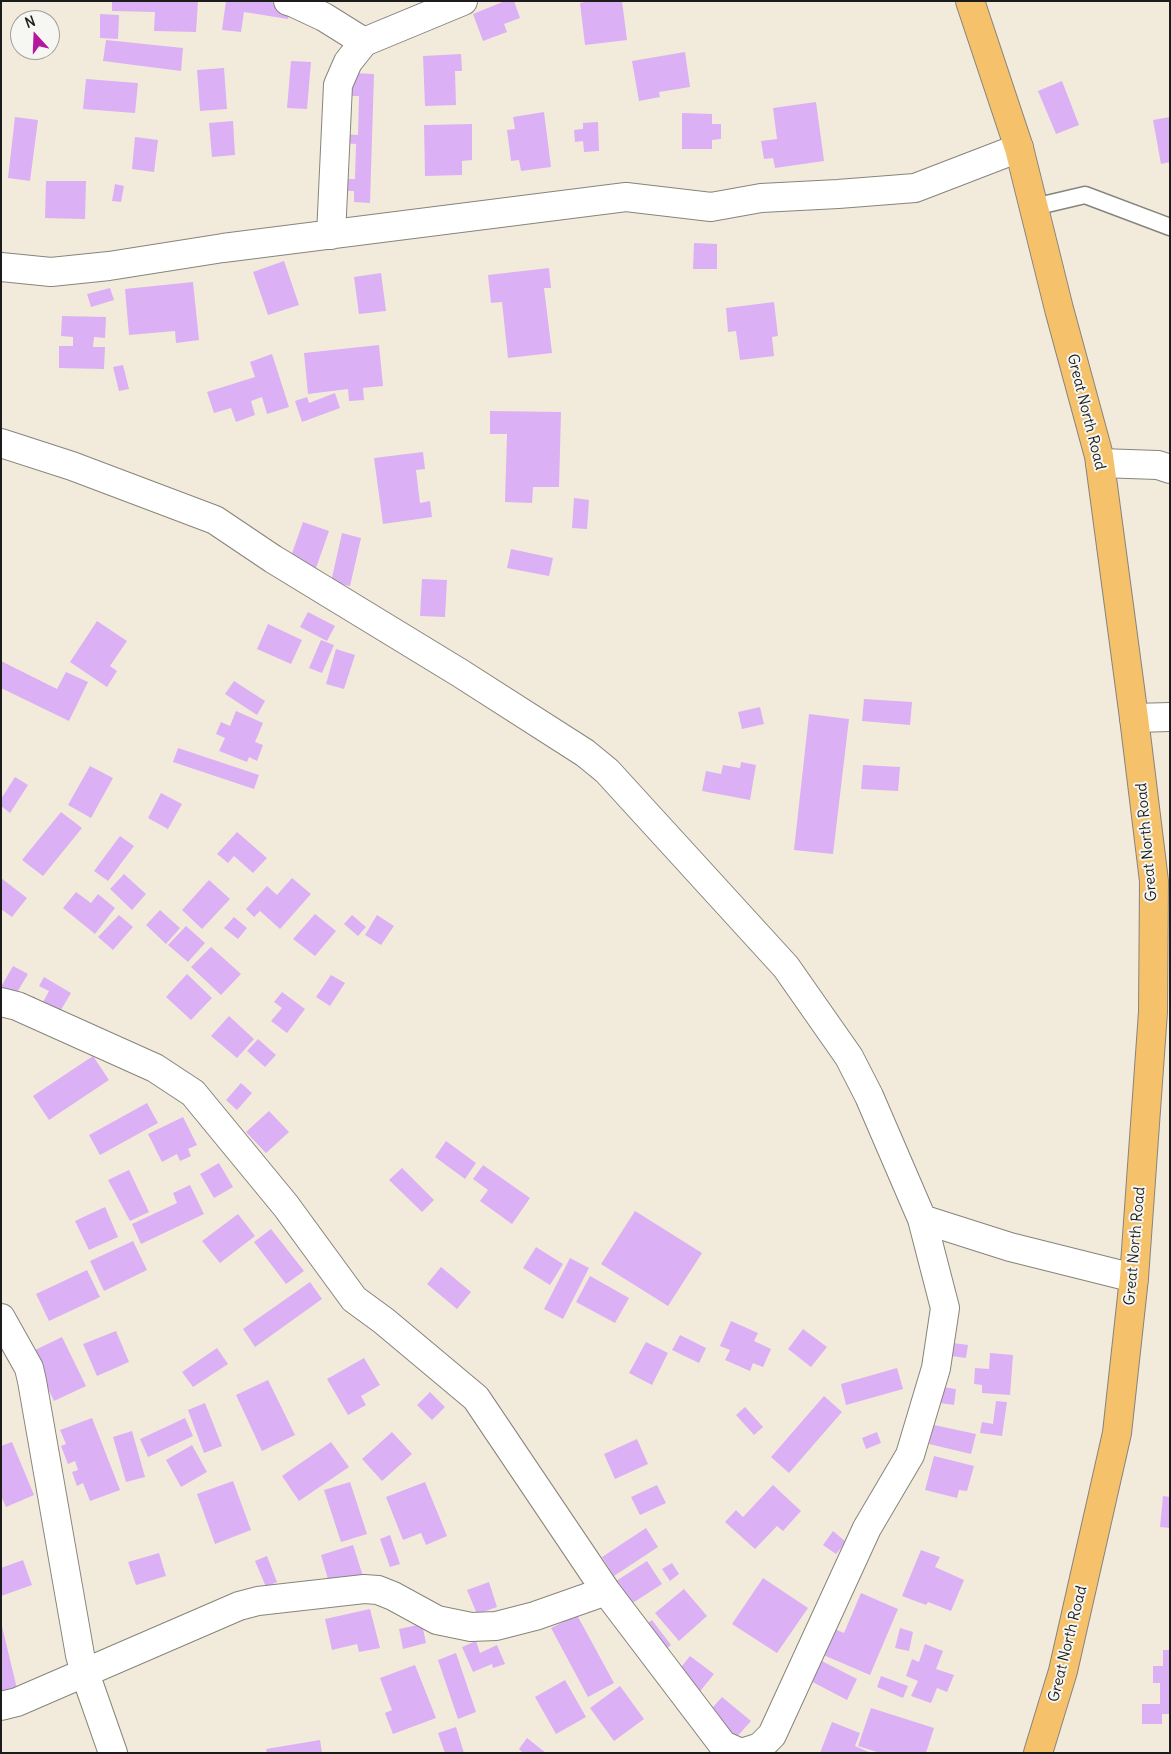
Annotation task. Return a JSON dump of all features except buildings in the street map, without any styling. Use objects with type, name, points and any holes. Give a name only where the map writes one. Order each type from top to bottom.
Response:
[{"type":"highway","name":"Great North Road","points":[[970,1],[1019,148],[1100,463],[1134,718],[1154,890],[1153,1012],[1134,1278],[1117,1433],[1063,1671],[1038,1753]]},
{"type":"street","points":[[288,1],[324,17],[364,42]]},
{"type":"street","points":[[330,234],[338,85],[348,62],[364,42],[462,1]]},
{"type":"street","points":[[1,267],[51,272],[109,266],[224,248],[626,197],[711,207],[761,198],[916,188],[1019,148]]},
{"type":"street","points":[[1,443],[72,466],[215,520],[273,559],[460,673],[585,753],[607,770],[792,975],[849,1057],[922,1219],[945,1308],[933,1377],[910,1455],[867,1528],[772,1735],[760,1747],[741,1752],[723,1745],[606,1591],[476,1398],[384,1321],[354,1299],[286,1206],[193,1093],[155,1068],[17,1006],[1,1002]]},
{"type":"street","points":[[1100,463],[1158,465],[1170,469]]},
{"type":"street","points":[[1134,718],[1170,717]]},
{"type":"street","points":[[922,1219],[1010,1247],[1134,1278]]},
{"type":"street","points":[[1,1318],[29,1368],[84,1673],[113,1753]]},
{"type":"street","points":[[1,1706],[17,1702],[239,1606],[258,1600],[378,1590],[437,1620],[470,1627],[496,1626],[535,1616],[606,1591]]},
{"type":"lane","points":[[1034,207],[1085,194],[1170,227]]}]
